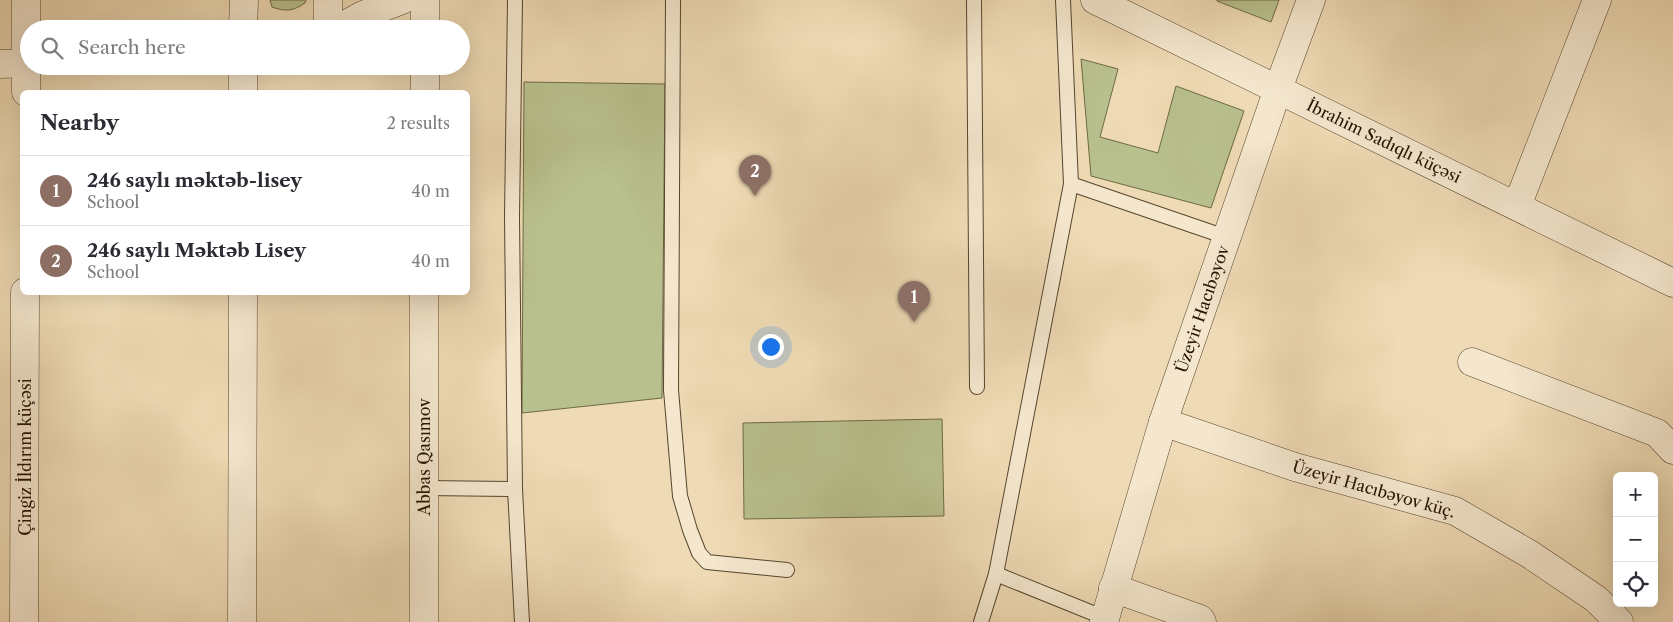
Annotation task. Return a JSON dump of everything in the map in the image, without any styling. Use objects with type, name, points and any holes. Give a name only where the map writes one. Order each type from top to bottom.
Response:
[{"type":"street","points":[[23,20],[26,0]]},
{"type":"street","points":[[243,20],[244,0]]},
{"type":"street","points":[[328,0],[328,20]]},
{"type":"street","points":[[348,20],[363,7],[402,0]]},
{"type":"street","points":[[425,0],[425,20]]},
{"type":"street","name":"İbrahim Sadıqlı küçəsi","points":[[1095,0],[1673,283]]},
{"type":"street","name":"Üzeyir Hacıbəyov","points":[[1104,620],[1163,422],[1226,237],[1311,0]]},
{"type":"street","points":[[1517,206],[1597,0]]},
{"type":"street","points":[[18,63],[20,47]]},
{"type":"street","points":[[21,75],[25,90]]},
{"type":"street","points":[[243,75],[243,90]]},
{"type":"street","points":[[425,75],[425,90]]},
{"type":"street","name":"Çingiz İldırım küçəsi","points":[[24,622],[25,295]]},
{"type":"street","points":[[242,295],[242,622]]},
{"type":"street","name":"Abbas Qasımov","points":[[424,295],[424,622]]},
{"type":"street","points":[[1472,362],[1657,433],[1673,450]]},
{"type":"street","name":"Üzeyir Hacıbəyov küç.","points":[[1163,422],[1295,466],[1455,511],[1531,555],[1596,599],[1619,622]]},
{"type":"street","points":[[1113,588],[1200,619],[1202,622]]},
{"type":"lane","points":[[515,0],[512,217],[516,489],[522,622]]},
{"type":"lane","points":[[673,0],[672,390],[680,496],[699,553],[707,562],[787,570]]},
{"type":"lane","points":[[974,0],[977,387]]},
{"type":"lane","points":[[981,622],[996,574],[1071,184],[1062,0]]},
{"type":"lane","points":[[1071,184],[1226,237]]},
{"type":"lane","points":[[424,488],[516,489]]},
{"type":"lane","points":[[996,574],[1104,620]]},
{"type":"green space","points":[[270,0],[306,0],[305,3],[297,8],[281,10],[272,7]]},
{"type":"green space","points":[[1217,0],[1279,0],[1271,22]]},
{"type":"green space","points":[[1081,59],[1118,69],[1100,137],[1158,153],[1176,86],[1244,111],[1211,208],[1091,176]]},
{"type":"green space","points":[[524,82],[665,84],[662,398],[522,413]]},
{"type":"green space","points":[[942,419],[944,516],[744,519],[743,423]]},
{"type":"place","name":"246 saylı Məktəb Lisey","points":[[755,196]]},
{"type":"place","name":"246 saylı məktəb-lisey","points":[[914,322]]}]
